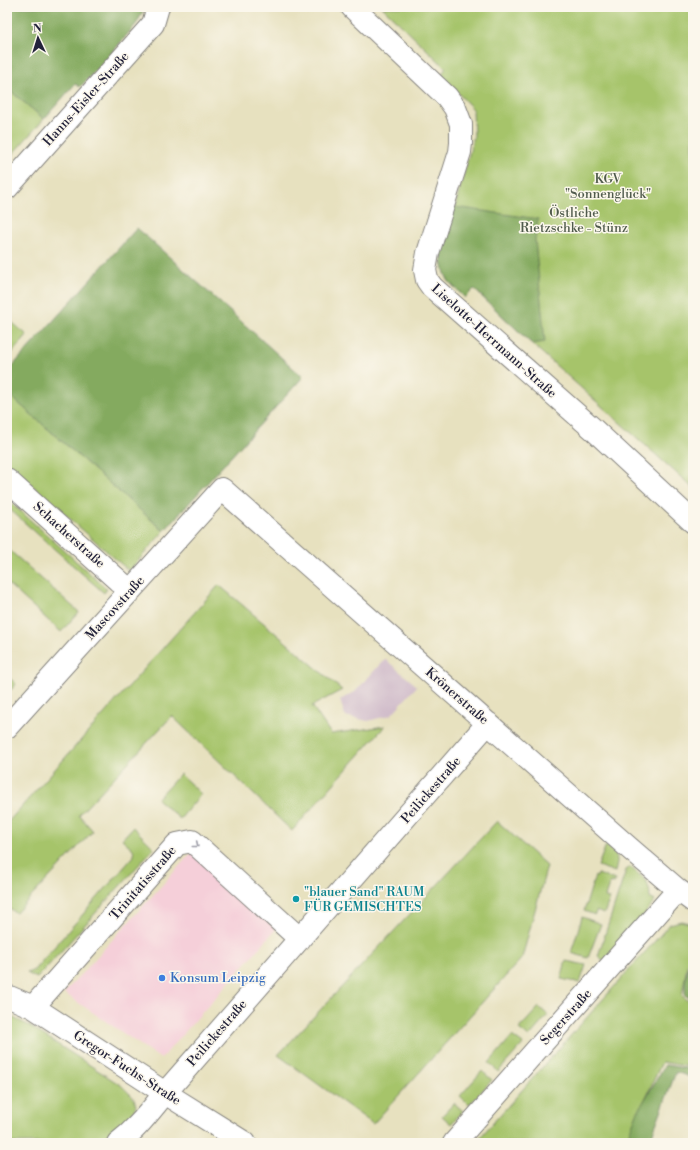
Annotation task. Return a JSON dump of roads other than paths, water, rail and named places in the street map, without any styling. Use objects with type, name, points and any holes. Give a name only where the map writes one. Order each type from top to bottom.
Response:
[{"type":"street","name":"Hanns-Eisler-Straße","points":[[7,188],[153,24],[158,7]]},
{"type":"street","name":"Liselotte-Herrmann-Straße","points":[[352,7],[447,97],[455,108],[461,124],[460,152],[428,253],[425,270],[427,280],[432,287],[457,310],[592,428],[693,522]]},
{"type":"street","name":"Schacherstraße","points":[[7,480],[130,590]]},
{"type":"street","name":"Mascovstraße","points":[[7,727],[222,489]]},
{"type":"street","name":"Krönerstraße","points":[[222,489],[686,896]]},
{"type":"street","name":"Peilickestraße","points":[[118,1143],[143,1121],[165,1093],[488,723]]},
{"type":"street","name":"Trinitatisstraße","points":[[33,1007],[92,942],[176,844],[192,841],[300,939]]},
{"type":"street","name":"Segerstraße","points":[[454,1143],[686,896]]},
{"type":"street","name":"Gregor-Fuchs-Straße","points":[[7,996],[33,1007],[245,1143]]},
{"type":"place","name":"\"blauer Sand\" RAUM FÜR GEMISCHTES","points":[[296,899]]},
{"type":"place","name":"Konsum Leipzig","points":[[162,978]]},
{"type":"park label","name":"KGV \"Sonnenglück\"","points":[[608,186]]},
{"type":"park label","name":"Östliche Rietzschke - Stünz","points":[[574,220]]}]
